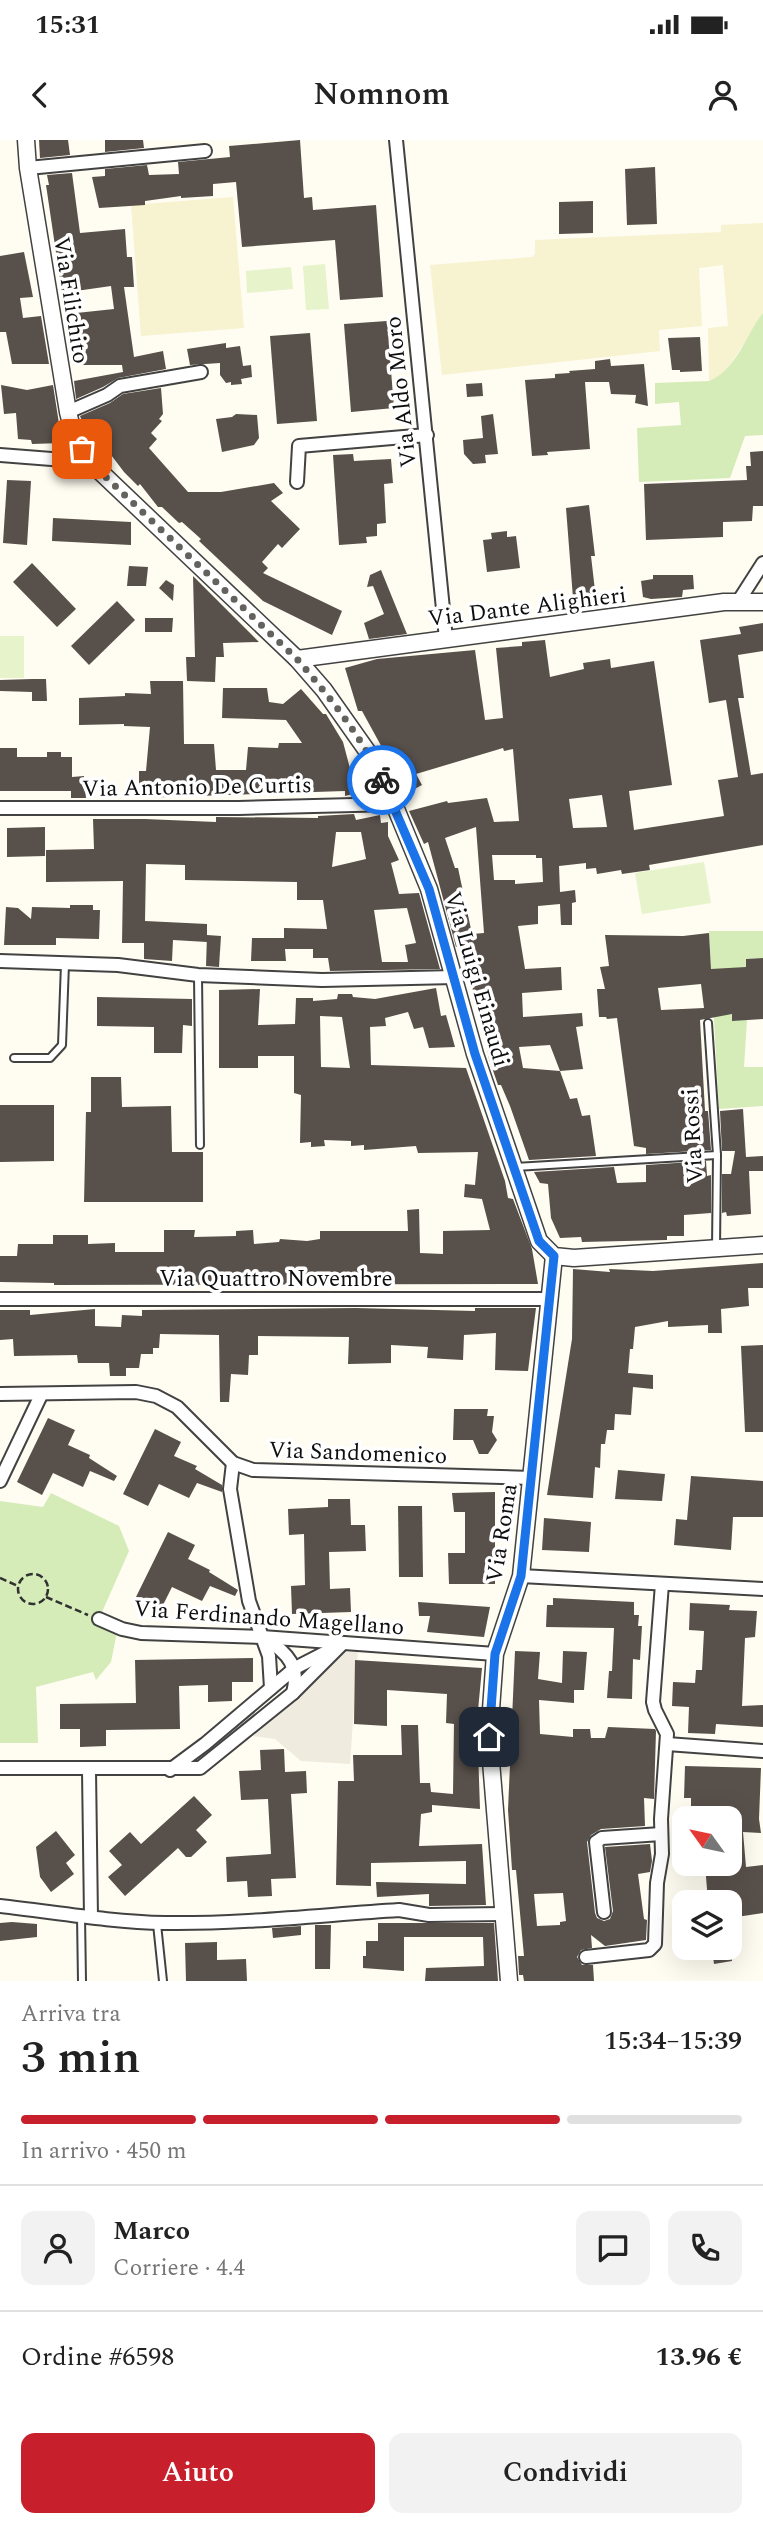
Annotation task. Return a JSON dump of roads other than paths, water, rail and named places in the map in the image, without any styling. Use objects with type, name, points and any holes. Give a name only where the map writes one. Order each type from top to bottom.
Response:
[{"type":"street","name":"Via Filichito","points":[[26,140],[28,168],[68,412],[74,436],[90,462]]},
{"type":"street","name":"Via Aldo Moro","points":[[396,140],[446,639]]},
{"type":"street","points":[[28,168],[205,151]]},
{"type":"street","points":[[68,412],[107,395],[120,386],[201,372]]},
{"type":"street","points":[[296,482],[299,446],[427,435]]},
{"type":"street","points":[[0,455],[90,462]]},
{"type":"street","name":"Via Luigi Einaudi","points":[[90,462],[297,659],[324,690],[372,758],[429,889],[475,1054],[539,1241],[554,1256]]},
{"type":"street","points":[[738,602],[763,563]]},
{"type":"street","name":"Via Dante Alighieri","points":[[297,659],[724,602],[763,602]]},
{"type":"street","name":"Via Antonio De Curtis","points":[[0,808],[213,808],[394,804]]},
{"type":"street","points":[[0,961],[118,965],[198,975],[322,980],[455,976]]},
{"type":"street","points":[[554,1256],[575,1258],[763,1245]]},
{"type":"street","name":"Via Roma","points":[[509,1981],[489,1756],[495,1654],[521,1576],[554,1256]]},
{"type":"street","name":"Via Quattro Novembre","points":[[0,1299],[551,1299]]},
{"type":"street","points":[[0,1394],[136,1392],[156,1396],[177,1407],[233,1463],[230,1489],[249,1601],[269,1656],[271,1688]]},
{"type":"street","points":[[0,1481],[41,1395]]},
{"type":"street","name":"Via Sandomenico","points":[[233,1463],[264,1471],[532,1478]]},
{"type":"street","points":[[521,1576],[763,1589]]},
{"type":"street","points":[[586,1957],[649,1950],[653,1947],[657,1883],[662,1854],[667,1744],[666,1730],[653,1702],[662,1584]]},
{"type":"street","name":"Via Ferdinando Magellano","points":[[99,1619],[122,1629],[141,1633],[262,1637],[495,1654]]},
{"type":"street","points":[[262,1637],[282,1651],[295,1668],[293,1693]]},
{"type":"street","points":[[170,1770],[295,1668],[343,1643]]},
{"type":"street","points":[[0,1768],[170,1770],[204,1766],[293,1693],[343,1643]]},
{"type":"street","points":[[667,1744],[763,1751]]},
{"type":"street","points":[[86,1916],[89,1770]]},
{"type":"street","points":[[604,1912],[596,1842],[602,1838],[661,1834]]},
{"type":"street","points":[[0,1906],[157,1922],[215,1922],[399,1910],[429,1915],[503,1914]]},
{"type":"lane","points":[[14,1058],[50,1058],[62,1045],[65,964]]},
{"type":"lane","points":[[198,975],[200,1145]]},
{"type":"lane","name":"Via Rossi","points":[[708,1023],[717,1155],[716,1248]]},
{"type":"lane","points":[[513,1167],[717,1155]]},
{"type":"lane","points":[[82,1981],[86,1916]]},
{"type":"lane","points":[[157,1922],[163,1981]]}]
